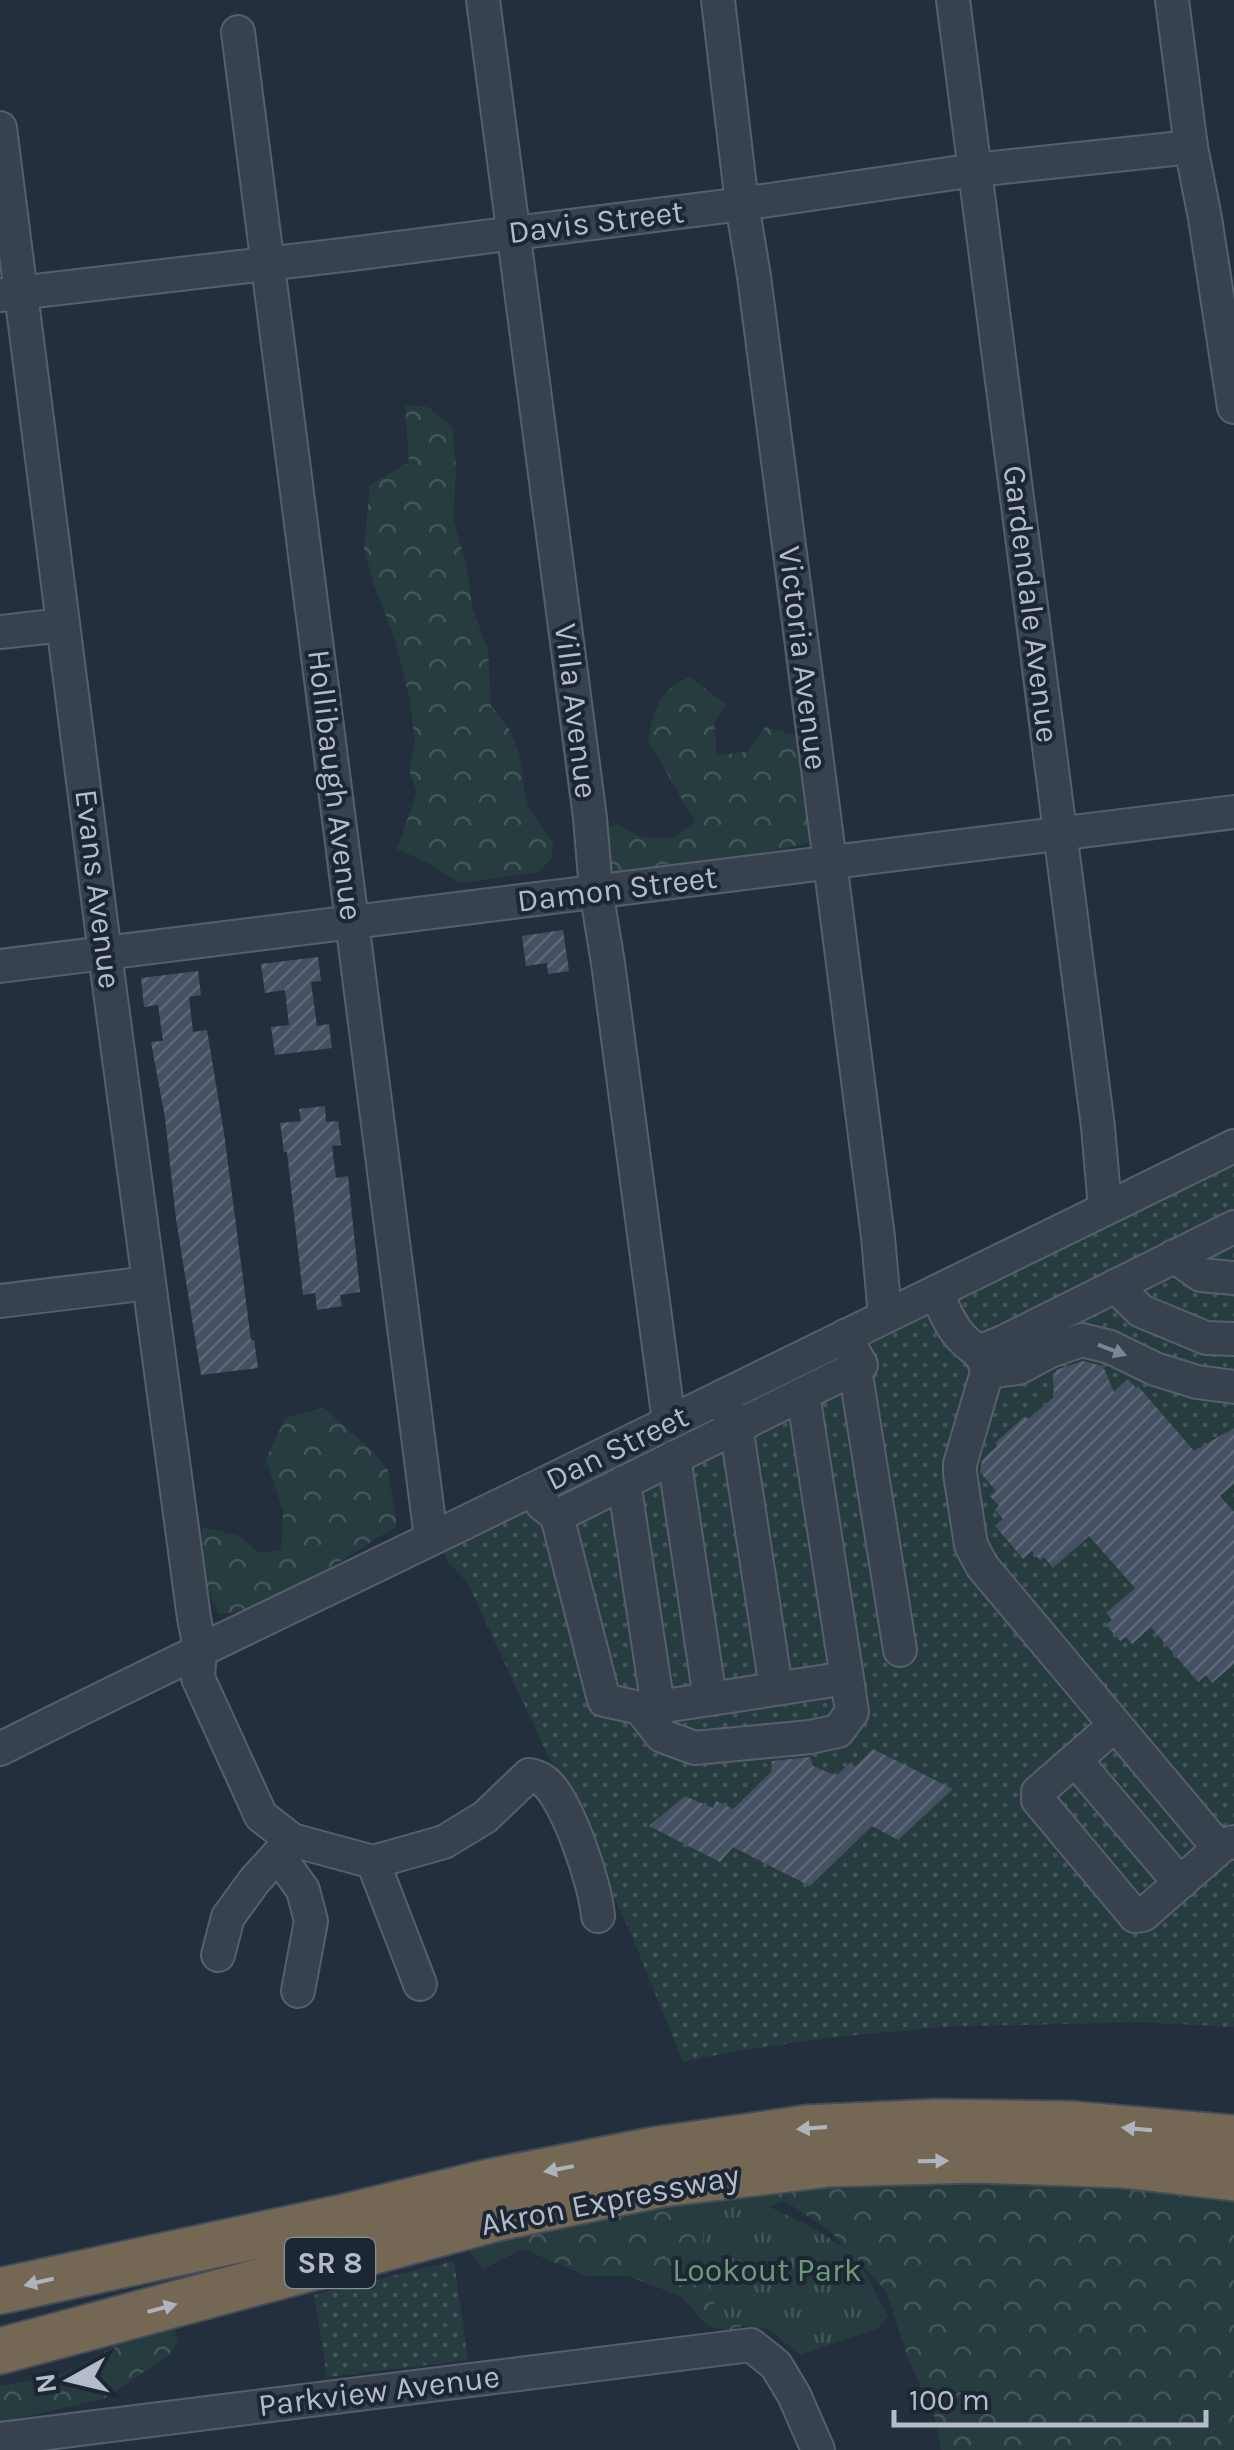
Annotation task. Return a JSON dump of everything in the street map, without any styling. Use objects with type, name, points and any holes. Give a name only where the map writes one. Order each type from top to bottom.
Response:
[{"type":"highway","name":"Akron Expressway","points":[[0,2291],[508,2179],[654,2150],[807,2128],[937,2122],[1069,2124],[1234,2138]]},
{"type":"highway","name":"Akron Expressway","points":[[0,2351],[497,2218],[662,2184],[829,2164],[976,2160],[1122,2165],[1234,2178]]},
{"type":"street","name":"Villa Avenue","points":[[483,0],[590,818],[596,890],[669,1422]]},
{"type":"street","name":"Victoria Avenue","points":[[718,0],[878,1237],[884,1316]]},
{"type":"street","name":"Gardendale Avenue","points":[[953,0],[1098,1127],[1105,1208]]},
{"type":"street","points":[[1172,0],[1191,147],[1234,406]]},
{"type":"street","name":"Hollibaugh Avenue","points":[[238,32],[432,1538]]},
{"type":"street","name":"Evans Avenue","points":[[0,128],[10,294],[87,797],[148,1283],[200,1648],[198,1678],[261,1816],[285,1848]]},
{"type":"street","name":"Davis Street","points":[[10,294],[742,204],[974,170],[1191,147]]},
{"type":"street","points":[[0,632],[63,625]]},
{"type":"street","name":"Damon Street","points":[[0,966],[1234,812]]},
{"type":"street","name":"Dan Street","points":[[0,1749],[1234,1146]]},
{"type":"street","points":[[1229,1844],[1212,1840],[975,1554],[960,1464],[986,1349],[1234,1227]]},
{"type":"street","points":[[1174,1256],[1201,1275],[1234,1278]]},
{"type":"street","points":[[0,1301],[148,1283]]},
{"type":"street","points":[[1116,1286],[1141,1310],[1206,1338],[1234,1340]]},
{"type":"street","points":[[936,1292],[962,1339],[982,1360],[1018,1368],[1050,1350],[1082,1340],[1110,1347],[1155,1369],[1198,1382],[1234,1387]]},
{"type":"street","points":[[556,1516],[861,1366],[845,1336]]},
{"type":"street","points":[[855,1369],[900,1650]]},
{"type":"street","points":[[624,1482],[649,1708],[662,1736],[695,1748],[838,1731],[852,1712],[803,1394]]},
{"type":"street","points":[[720,1397],[736,1426],[776,1688]]},
{"type":"street","points":[[674,1457],[710,1699]]},
{"type":"street","points":[[526,1492],[556,1516],[604,1700],[649,1708],[847,1678]]},
{"type":"street","points":[[1115,1725],[1038,1792],[1038,1800],[1135,1916],[1143,1915],[1229,1844]]},
{"type":"street","points":[[1076,1761],[1180,1884]]},
{"type":"street","points":[[285,1848],[373,1862],[444,1842],[484,1817],[529,1774],[546,1782],[561,1804],[588,1868],[598,1916]]},
{"type":"street","points":[[218,1955],[228,1917],[285,1848]]},
{"type":"street","points":[[285,1848],[311,1921],[298,1991]]},
{"type":"street","points":[[373,1862],[420,1984]]},
{"type":"street","name":"Parkview Avenue","points":[[0,2439],[164,2434],[751,2345],[776,2365],[818,2450]]},
{"type":"green space","points":[[405,405],[428,407],[452,427],[456,469],[453,519],[466,562],[473,610],[488,650],[491,706],[510,730],[519,754],[527,806],[553,842],[552,857],[539,872],[460,883],[397,849],[417,792],[409,770],[415,743],[410,700],[393,634],[364,548],[370,485],[409,462]]},
{"type":"green space","points":[[689,677],[726,704],[714,723],[717,755],[747,752],[765,727],[799,736],[809,843],[696,867],[621,877],[604,871],[602,831],[617,824],[640,837],[672,838],[695,822],[648,740],[664,695]]},
{"type":"green space","points":[[1234,1160],[1234,2027],[1140,2022],[942,2027],[834,2037],[683,2062],[631,1934],[467,1582],[442,1549]]},
{"type":"green space","points":[[324,1408],[388,1470],[397,1526],[282,1594],[236,1612],[218,1613],[205,1582],[199,1553],[203,1527],[239,1536],[259,1553],[281,1550],[283,1512],[266,1459],[286,1417]]},
{"type":"green space","points":[[1234,2131],[1234,2450],[941,2450],[934,2415],[909,2361],[886,2291],[829,2230],[785,2201],[747,2215],[751,2307],[738,2332],[708,2326],[680,2296],[629,2276],[587,2276],[523,2249],[483,2269],[467,2248],[493,2229]]},
{"type":"green space","name":"Lookout Park","points":[[741,2200],[772,2208],[808,2225],[856,2255],[888,2317],[878,2328],[800,2355],[769,2329],[721,2323],[704,2274],[702,2206]]},
{"type":"green space","points":[[454,2261],[468,2360],[327,2377],[314,2295]]},
{"type":"green space","points":[[159,2322],[173,2324],[178,2341],[168,2356],[103,2399],[0,2422],[0,2386],[64,2374]]},
{"type":"building","points":[[563,930],[569,971],[548,974],[547,963],[526,966],[522,936]]},
{"type":"building","points":[[318,957],[321,981],[311,982],[317,1026],[329,1024],[332,1048],[275,1055],[271,1027],[289,1025],[285,990],[265,993],[261,964]]},
{"type":"building","points":[[198,971],[201,995],[189,997],[193,1032],[207,1030],[258,1368],[201,1375],[151,1042],[163,1041],[158,1005],[144,1007],[141,978]]},
{"type":"building","points":[[325,1106],[326,1122],[338,1121],[341,1145],[332,1146],[336,1178],[348,1176],[360,1292],[340,1295],[342,1306],[317,1310],[315,1293],[303,1295],[287,1152],[280,1123],[301,1121],[299,1109]]},
{"type":"building","points":[[1083,1361],[1103,1366],[1114,1392],[1128,1379],[1138,1386],[1194,1451],[1234,1428],[1234,1484],[1220,1496],[1234,1512],[1234,1664],[1212,1683],[1206,1675],[1198,1682],[1151,1627],[1132,1644],[1126,1637],[1120,1641],[1106,1625],[1112,1620],[1106,1613],[1135,1588],[1089,1536],[1053,1568],[1032,1551],[1023,1559],[995,1526],[1003,1519],[990,1496],[996,1491],[980,1472],[982,1460],[1025,1416],[1028,1419],[1054,1397],[1056,1370]]},
{"type":"building","points":[[873,1749],[953,1789],[898,1840],[872,1826],[810,1886],[733,1847],[720,1862],[649,1826],[685,1796],[713,1808],[716,1801],[733,1809],[771,1772],[772,1761],[810,1757],[813,1766],[836,1776],[851,1762],[855,1767]]}]
